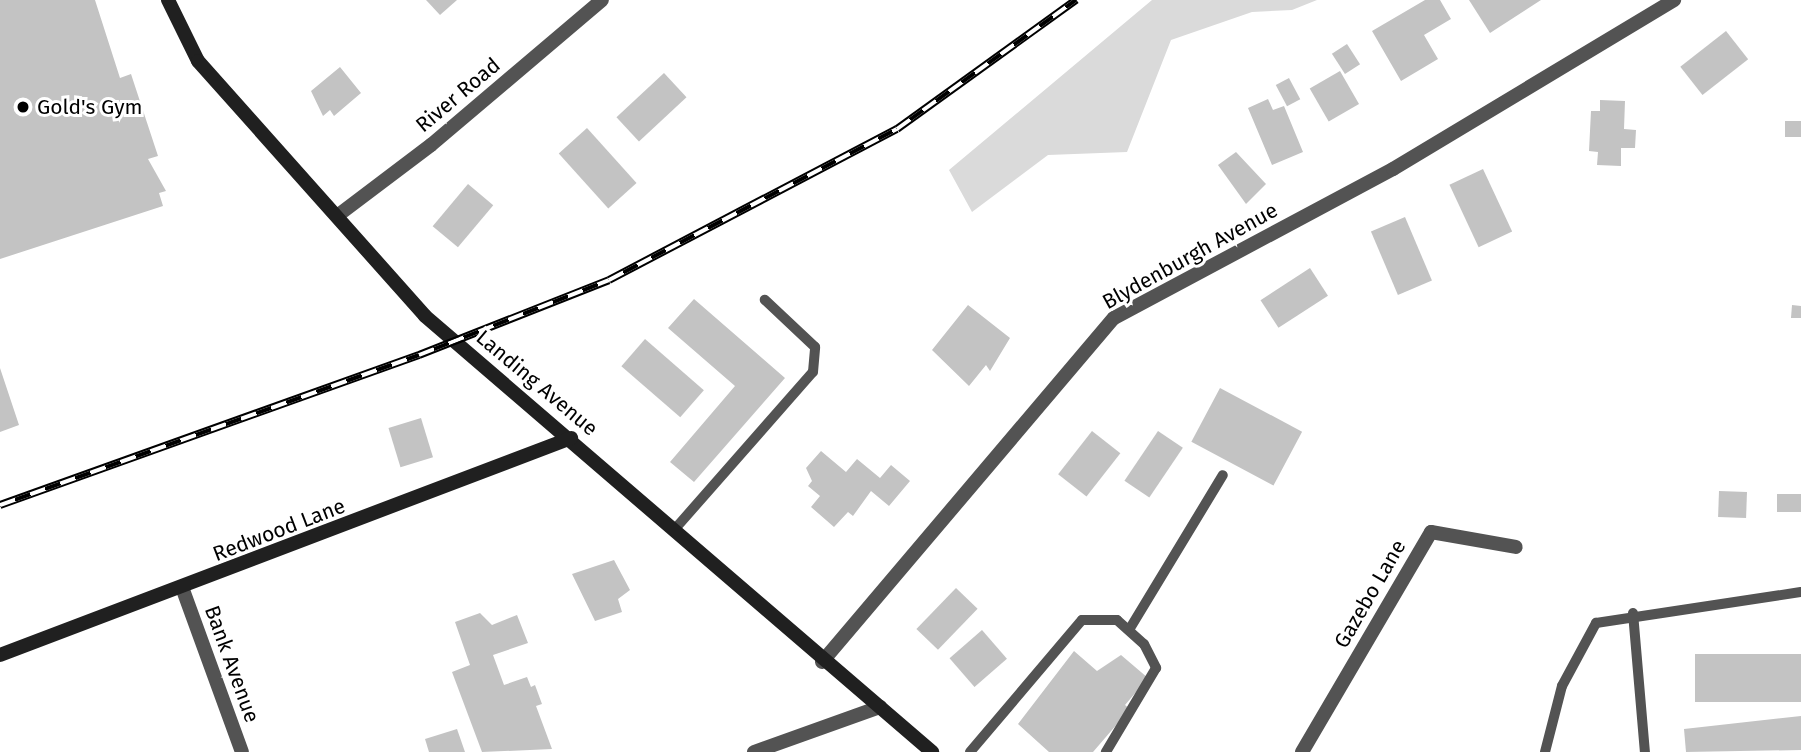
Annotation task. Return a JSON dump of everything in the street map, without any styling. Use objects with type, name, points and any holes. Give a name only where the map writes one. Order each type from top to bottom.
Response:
[{"type":"main road","name":"Landing Avenue","points":[[168,0],[198,61],[425,316],[571,438],[822,662],[932,752]]},
{"type":"main road","name":"Redwood Lane","points":[[0,655],[183,590],[571,438]]},
{"type":"street","name":"River Road","points":[[337,216],[431,145],[602,0]]},
{"type":"street","name":"Blydenburgh Avenue","points":[[822,662],[1114,318],[1393,169],[1674,0]]},
{"type":"street","name":"Gazebo Lane","points":[[1302,752],[1431,533],[1516,547]]},
{"type":"street","name":"Bank Avenue","points":[[183,590],[242,752]]},
{"type":"street","points":[[754,752],[880,707]]},
{"type":"lane","points":[[674,530],[813,372],[816,347],[765,300]]},
{"type":"lane","points":[[1129,630],[1223,475]]},
{"type":"lane","points":[[1545,752],[1562,686],[1596,623],[1633,613],[1801,592]]},
{"type":"lane","points":[[1633,613],[1645,752]]},
{"type":"lane","points":[[970,752],[1082,620],[1117,620],[1129,630],[1156,668],[1106,752]]},
{"type":"shaded area","points":[[1152,0],[1317,0],[1292,10],[1252,12],[1171,40],[1127,152],[1048,155],[972,212],[949,170]]},
{"type":"building","points":[[0,0],[95,0],[120,78],[131,74],[158,156],[148,159],[166,191],[159,193],[163,206],[0,259]]},
{"type":"building","points":[[426,0],[457,0],[440,15]]},
{"type":"building","points":[[1425,0],[1440,0],[1451,19],[1424,35],[1438,59],[1401,81],[1372,31]]},
{"type":"building","points":[[1469,0],[1541,0],[1490,33]]},
{"type":"building","points":[[1726,31],[1748,59],[1702,95],[1680,67]]},
{"type":"building","points":[[1347,44],[1360,64],[1345,74],[1332,54]]},
{"type":"building","points":[[340,67],[361,93],[334,116],[330,110],[323,116],[311,91]]},
{"type":"building","points":[[1340,71],[1359,104],[1329,121],[1310,88]]},
{"type":"building","points":[[664,73],[687,97],[639,141],[616,117]]},
{"type":"building","points":[[1289,78],[1300,99],[1287,106],[1276,85]]},
{"type":"building","points":[[1268,99],[1273,110],[1284,106],[1303,152],[1272,165],[1248,108]]},
{"type":"building","points":[[1600,100],[1625,101],[1624,129],[1636,130],[1635,148],[1621,148],[1621,166],[1597,165],[1598,152],[1589,151],[1591,111],[1600,111]]},
{"type":"building","points":[[1785,121],[1801,121],[1801,137],[1785,137]]},
{"type":"building","points":[[587,128],[637,183],[608,208],[559,153]]},
{"type":"building","points":[[1236,152],[1266,184],[1246,204],[1218,165]]},
{"type":"building","points":[[1483,169],[1512,232],[1479,247],[1449,185]]},
{"type":"building","points":[[468,184],[493,205],[458,247],[433,226]]},
{"type":"building","points":[[1405,217],[1432,281],[1398,295],[1371,231]]},
{"type":"building","points":[[1310,268],[1328,296],[1278,328],[1261,300]]},
{"type":"building","points":[[694,299],[785,378],[694,482],[670,462],[735,386],[668,328]]},
{"type":"building","points":[[968,305],[1010,338],[990,371],[986,365],[969,386],[932,350]]},
{"type":"building","points":[[1792,305],[1801,306],[1801,318],[1791,318]]},
{"type":"building","points":[[645,339],[704,390],[680,417],[621,366]]},
{"type":"building","points":[[0,368],[19,425],[0,432]]},
{"type":"building","points":[[1220,388],[1302,432],[1273,486],[1191,442]]},
{"type":"building","points":[[421,418],[433,457],[400,467],[388,428]]},
{"type":"building","points":[[1092,431],[1120,453],[1087,497],[1058,474]]},
{"type":"building","points":[[1158,431],[1183,448],[1149,498],[1124,481]]},
{"type":"building","points":[[821,451],[846,472],[857,459],[880,478],[891,465],[910,481],[889,506],[871,491],[853,516],[848,512],[834,527],[811,507],[820,496],[808,486],[812,481],[806,468]]},
{"type":"building","points":[[1719,491],[1747,492],[1746,518],[1718,517]]},
{"type":"building","points":[[1777,494],[1801,494],[1801,512],[1777,512]]},
{"type":"building","points":[[614,560],[630,590],[618,599],[622,612],[595,621],[572,574]]},
{"type":"building","points":[[956,588],[978,609],[938,650],[916,629]]},
{"type":"building","points":[[480,613],[492,625],[517,615],[528,643],[493,655],[504,685],[527,677],[531,687],[535,685],[542,704],[536,706],[552,749],[482,752],[452,672],[470,665],[455,622]]},
{"type":"building","points":[[982,630],[1007,659],[974,687],[950,658]]},
{"type":"building","points":[[1074,651],[1097,671],[1121,655],[1148,678],[1125,705],[1130,709],[1093,752],[1049,752],[1018,724]]},
{"type":"building","points":[[1695,654],[1801,654],[1801,702],[1695,702]]},
{"type":"building","points":[[1801,716],[1801,750],[1686,752],[1684,729]]},
{"type":"building","points":[[457,729],[465,752],[429,752],[425,739]]},
{"type":"railway","points":[[0,505],[419,355],[609,280],[897,129],[1076,0]]},
{"type":"place","name":"Gold's Gym","points":[[23,107]]}]
